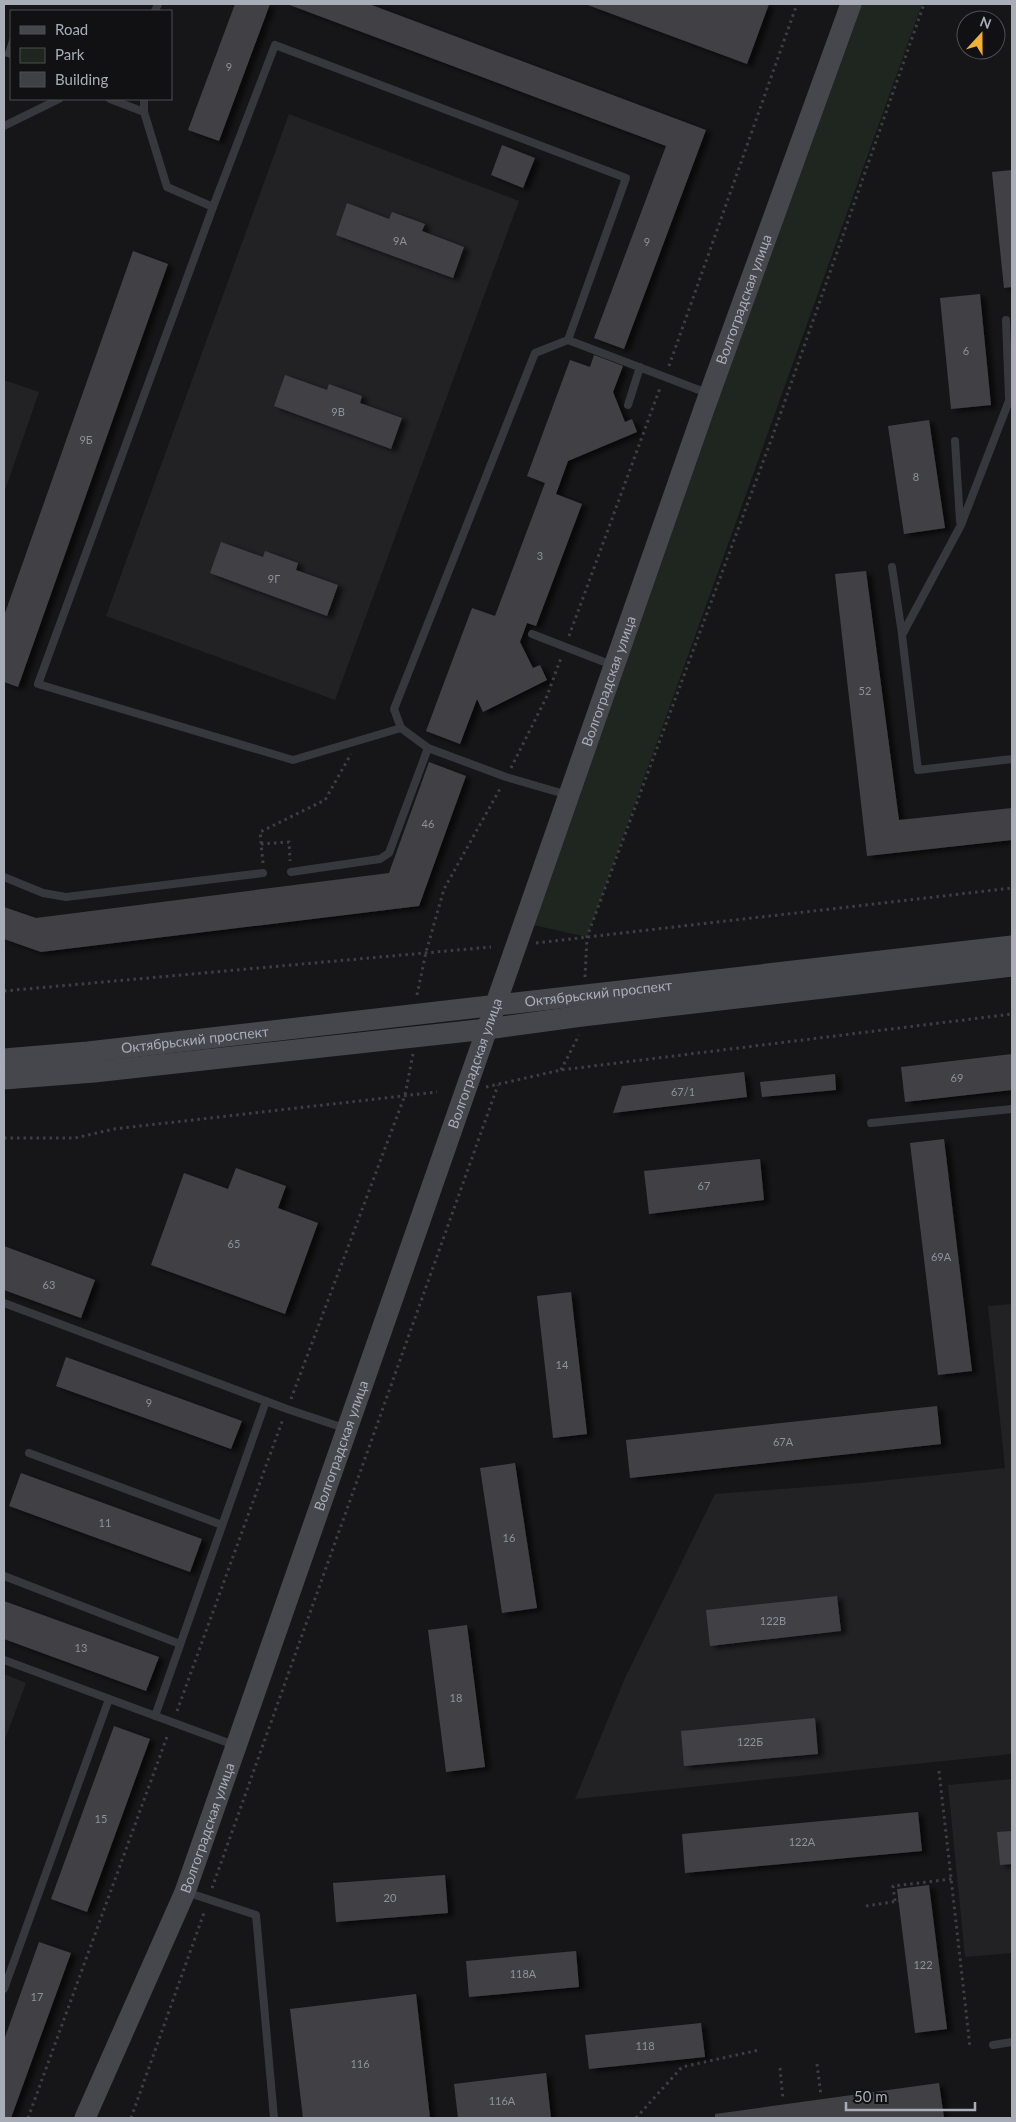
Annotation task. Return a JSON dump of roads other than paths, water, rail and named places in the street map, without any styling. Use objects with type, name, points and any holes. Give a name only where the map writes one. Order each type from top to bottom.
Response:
[{"type":"main road","name":"Волгоградская улица","points":[[85,2118],[185,1892],[468,1089],[486,1029],[709,393],[851,4]]},
{"type":"main road","name":"Октябрьский проспект","points":[[4,1059],[88,1052],[1012,946]]},
{"type":"main road","name":"Октябрьский проспект","points":[[4,1079],[94,1072],[486,1029],[1012,966]]},
{"type":"lane","points":[[401,728],[293,760],[38,684],[213,207],[275,46],[626,178],[568,340]]},
{"type":"lane","points":[[4,126],[57,100]]},
{"type":"lane","points":[[113,100],[144,112]]},
{"type":"lane","points":[[144,100],[144,112],[167,187],[213,207]]},
{"type":"lane","points":[[902,635],[961,525],[1011,397],[1006,320]]},
{"type":"lane","points":[[568,795],[506,777],[428,748],[401,728],[394,709],[535,353],[568,340],[709,393]]},
{"type":"lane","points":[[628,405],[640,368]]},
{"type":"lane","points":[[955,441],[961,525]]},
{"type":"lane","points":[[892,567],[918,770],[1012,759]]},
{"type":"lane","points":[[532,634],[614,666]]},
{"type":"lane","points":[[291,872],[380,859],[389,854],[428,748]]},
{"type":"lane","points":[[4,877],[43,893],[66,897],[263,873]]},
{"type":"lane","points":[[872,1123],[1012,1109]]},
{"type":"lane","points":[[4,1303],[287,1409],[347,1429]]},
{"type":"lane","points":[[155,1716],[266,1401]]},
{"type":"lane","points":[[29,1453],[222,1525]]},
{"type":"lane","points":[[4,1576],[180,1644]]},
{"type":"lane","points":[[4,1660],[236,1746]]},
{"type":"lane","points":[[4,1989],[109,1699]]},
{"type":"lane","points":[[185,1892],[256,1914],[274,2118]]},
{"type":"lane","points":[[993,2045],[1012,2042]]}]
